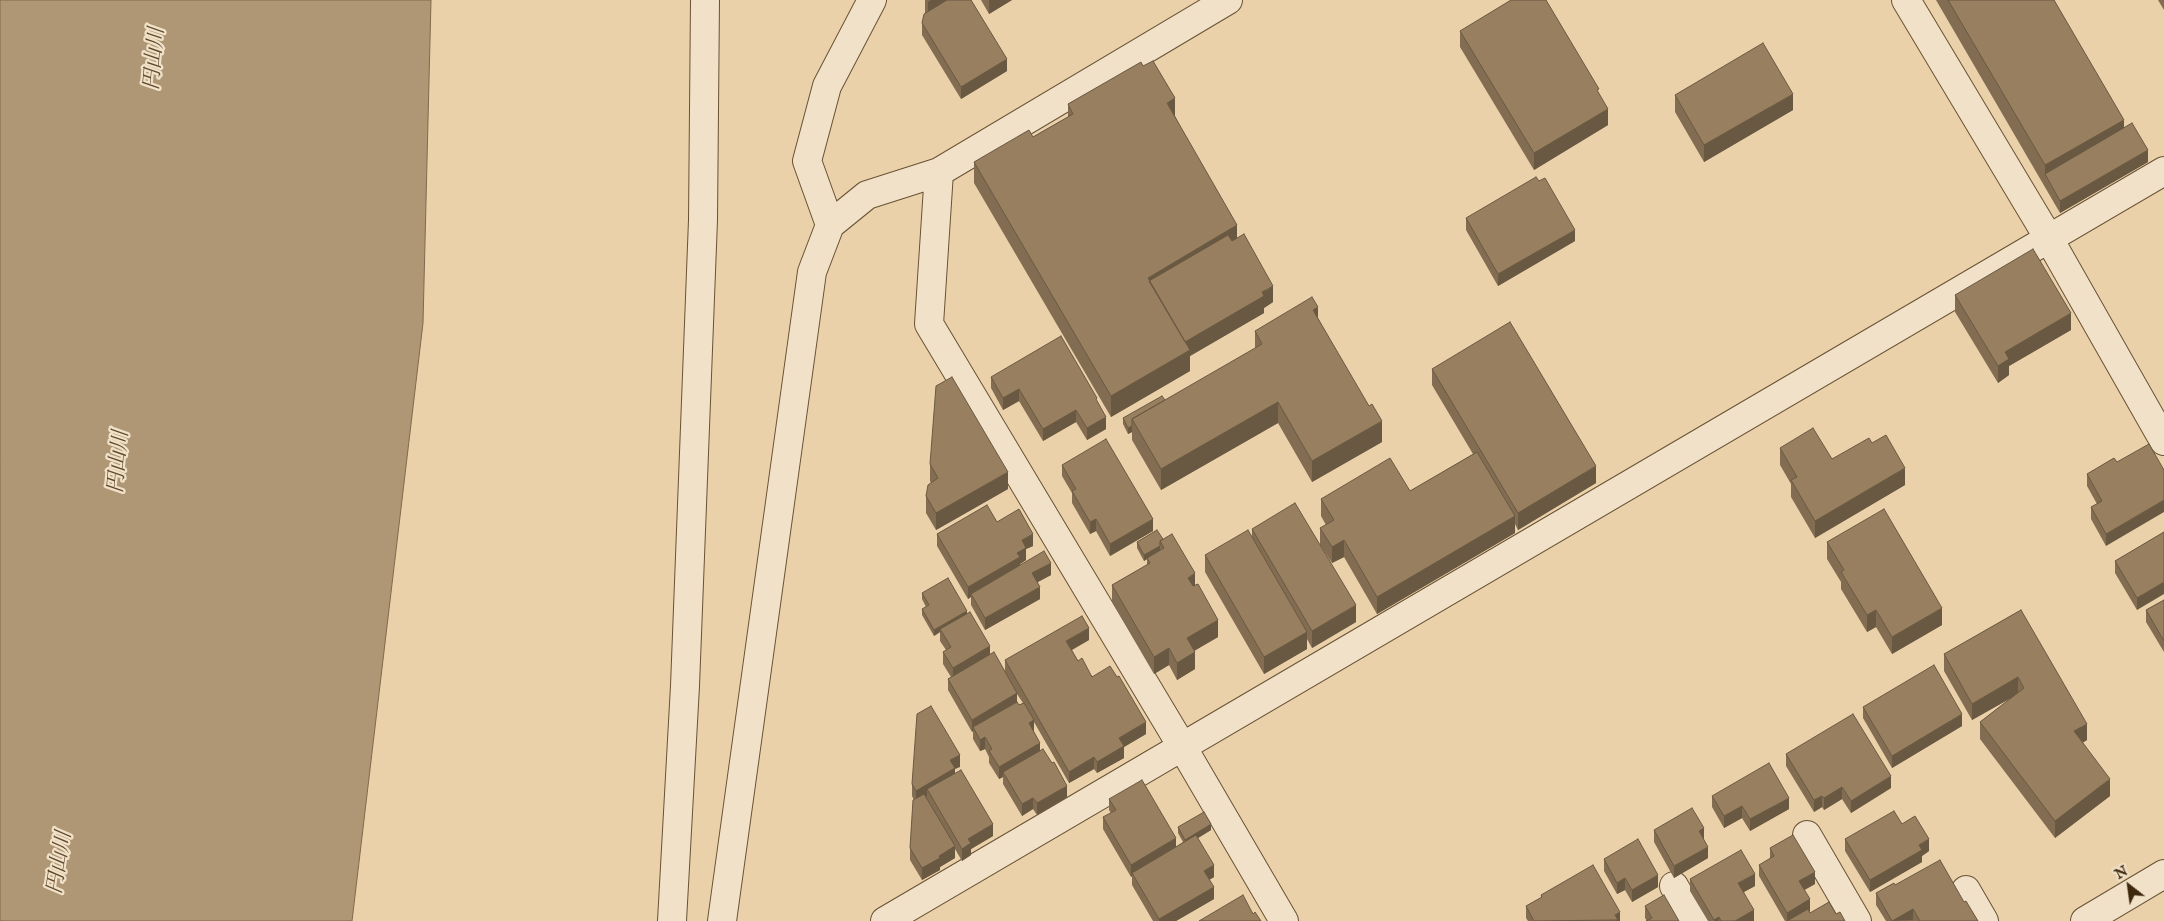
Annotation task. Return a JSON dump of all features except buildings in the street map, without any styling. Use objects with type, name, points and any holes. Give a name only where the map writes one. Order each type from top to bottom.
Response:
[{"type":"street","points":[[672,921],[685,686],[703,220],[705,0]]},
{"type":"street","points":[[830,225],[807,161],[827,86],[872,0]]},
{"type":"street","points":[[722,921],[812,272],[830,225],[867,195],[939,172],[1228,0]]},
{"type":"street","points":[[1906,0],[2048,237],[2164,441]]},
{"type":"street","points":[[885,921],[1183,748],[2048,237],[2164,171]]},
{"type":"street","points":[[939,172],[929,324],[1183,748],[1284,921]]},
{"type":"street","points":[[1807,835],[1857,921]]},
{"type":"street","points":[[2085,921],[2164,874]]},
{"type":"street","points":[[1674,886],[1694,921]]},
{"type":"street","points":[[1966,890],[1984,921]]},
{"type":"water","name":"円山川","points":[[0,0],[431,0],[423,323],[352,921],[0,921]]}]
